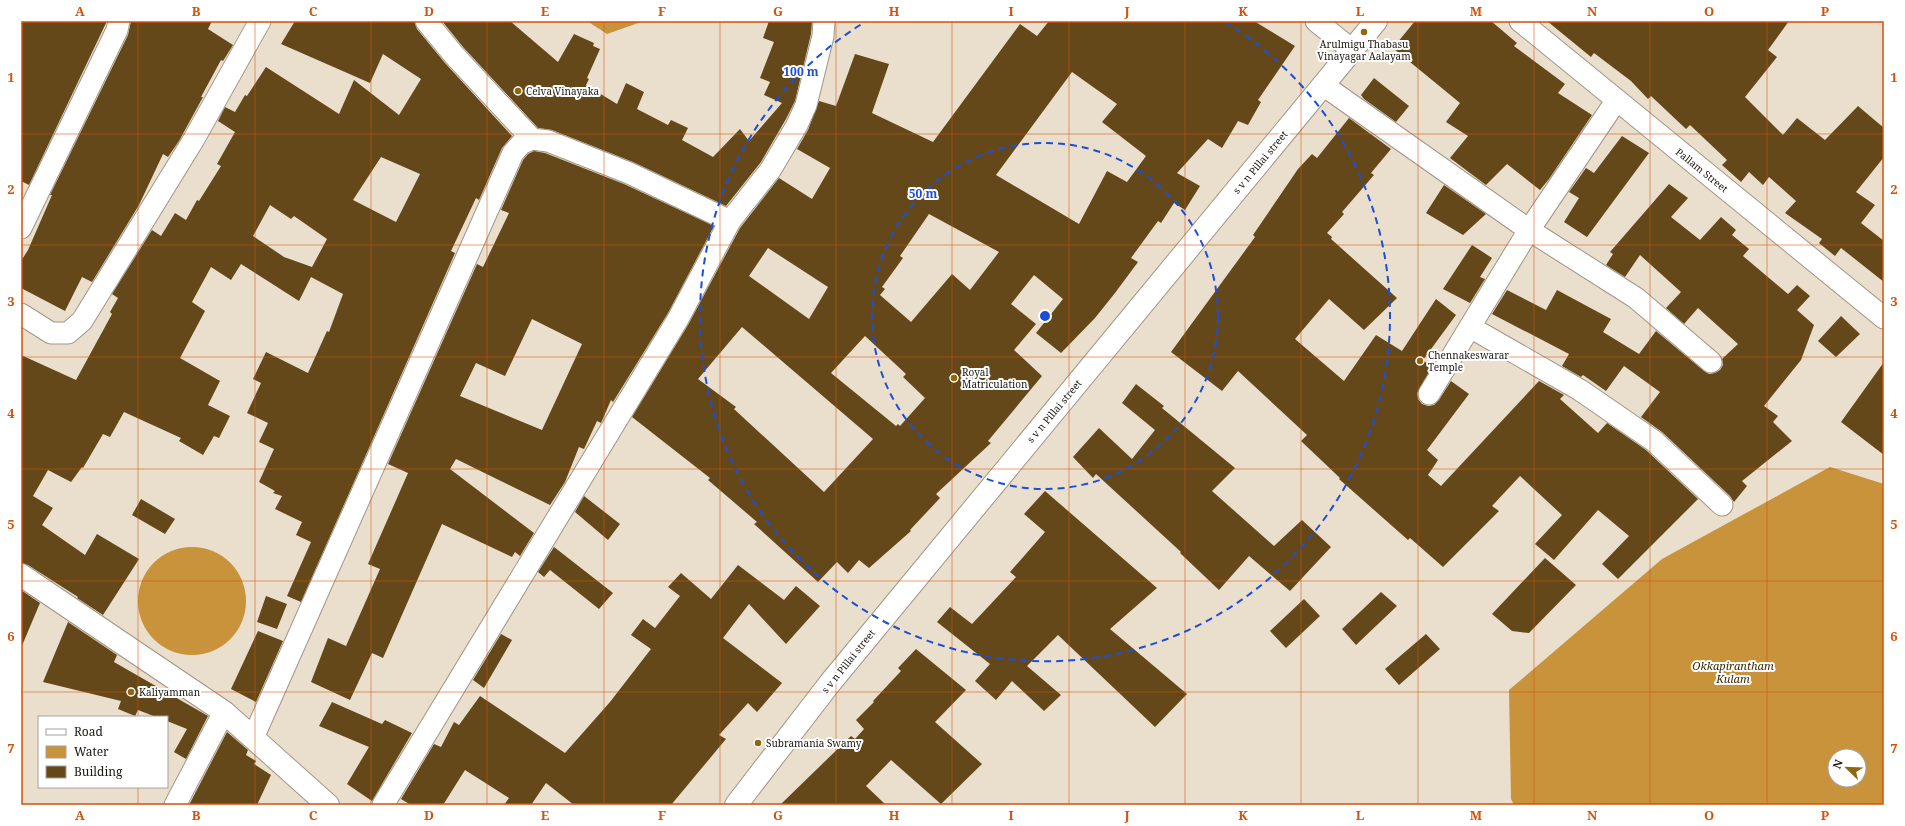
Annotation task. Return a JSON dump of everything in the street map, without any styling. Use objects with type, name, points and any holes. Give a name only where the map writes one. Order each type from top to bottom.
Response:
[{"type":"street","points":[[21,228],[117,30],[119,21]]},
{"type":"street","points":[[21,314],[51,333],[68,333],[82,321],[194,139],[260,21]]},
{"type":"street","points":[[426,21],[454,55],[532,139]]},
{"type":"street","points":[[383,805],[678,319],[730,221],[770,169],[797,125],[806,105],[823,36],[824,21]]},
{"type":"street","points":[[1316,21],[1352,50]]},
{"type":"street","name":"s v n Pillai street","points":[[736,805],[835,677],[1376,21]]},
{"type":"street","name":"Pallam Street","points":[[1520,21],[1616,101],[1884,318]]},
{"type":"street","points":[[1323,85],[1529,230],[1636,298],[1711,362]]},
{"type":"street","points":[[1429,394],[1529,230],[1616,101]]},
{"type":"street","points":[[253,738],[513,153],[521,144],[532,139],[548,141],[629,173],[730,221]]},
{"type":"street","points":[[1470,327],[1580,390],[1642,433],[1654,442],[1722,505]]},
{"type":"street","points":[[21,575],[224,712],[328,805]]},
{"type":"street","points":[[175,805],[224,712]]},
{"type":"water","points":[[587,21],[644,21],[607,34]]},
{"type":"water","name":"Okkapirantham Kulam","points":[[1830,467],[1884,484],[1884,805],[1514,805],[1511,799],[1509,690],[1662,559]]},
{"type":"water","points":[[192,547],[213,551],[230,563],[242,580],[246,601],[242,622],[230,639],[213,651],[192,655],[171,651],[154,639],[142,622],[138,601],[142,580],[154,563],[171,551]]},
{"type":"building","points":[[21,21],[107,21],[29,185],[21,181]]},
{"type":"building","points":[[131,21],[212,21],[208,29],[233,45],[223,61],[221,60],[179,141],[168,157],[163,154],[139,205],[92,282],[82,277],[65,311],[21,288],[21,261],[28,250],[52,195],[50,195],[128,35]]},
{"type":"building","points":[[295,21],[414,21],[417,29],[445,63],[512,136],[502,148],[479,200],[476,198],[451,251],[455,253],[301,602],[287,596],[311,542],[296,535],[302,522],[275,509],[282,496],[273,493],[275,491],[259,482],[274,449],[259,442],[268,423],[247,413],[261,383],[253,379],[266,352],[308,373],[327,331],[329,332],[343,294],[311,277],[299,301],[241,264],[231,280],[211,267],[192,302],[205,311],[180,358],[220,381],[208,405],[230,416],[219,438],[214,436],[203,455],[179,441],[181,438],[124,412],[110,437],[103,434],[83,468],[82,467],[71,482],[48,470],[33,496],[53,508],[42,525],[85,555],[97,534],[139,559],[103,615],[28,565],[21,563],[21,355],[76,380],[112,314],[110,312],[118,298],[112,294],[152,230],[161,236],[175,213],[186,220],[197,200],[199,201],[221,166],[217,164],[235,132],[218,121],[225,107],[235,112],[245,95],[247,96],[266,67],[339,114],[354,80],[399,115],[421,79],[383,54],[370,83],[281,44]],"holes":[[[381,157],[420,174],[396,222],[353,200]],[[270,205],[291,219],[294,216],[327,239],[312,267],[284,257],[253,236]]]},
{"type":"building","points":[[442,21],[510,21],[558,62],[574,34],[594,43],[593,46],[600,49],[587,78],[589,79],[586,85],[617,104],[626,83],[644,92],[637,109],[668,125],[671,120],[688,128],[682,140],[713,157],[740,129],[749,141],[782,103],[764,95],[770,82],[760,78],[774,42],[763,38],[769,21],[812,21],[811,34],[795,101],[761,162],[726,206],[633,162],[552,130],[538,128],[463,47]]},
{"type":"building","points":[[1049,21],[1254,21],[1295,46],[1258,100],[1261,102],[1248,125],[1238,121],[1222,148],[1208,139],[1177,173],[1200,186],[1185,210],[1174,203],[1161,223],[1158,221],[1131,258],[1138,262],[1095,318],[1061,353],[1036,333],[1063,299],[1034,275],[1011,304],[1036,324],[1014,350],[1042,376],[988,441],[991,443],[936,494],[940,498],[910,530],[911,531],[869,568],[859,560],[848,573],[837,562],[818,582],[754,524],[757,522],[708,480],[710,478],[632,417],[688,325],[740,228],[779,178],[812,199],[830,168],[797,149],[808,130],[819,101],[836,106],[855,54],[889,64],[872,113],[933,142],[1020,24],[1037,36]],"holes":[[[1072,72],[1117,104],[1102,122],[1146,156],[1127,182],[1107,171],[1079,224],[996,175]],[[929,214],[999,252],[970,290],[952,274],[911,322],[880,295],[885,289],[882,287],[903,258],[900,256]],[[768,248],[828,287],[809,319],[749,276]],[[742,327],[873,439],[824,492],[734,409],[736,407],[698,379]],[[865,336],[906,374],[903,377],[925,398],[900,426],[898,424],[896,426],[831,373]]]},
{"type":"building","points":[[1415,21],[1491,21],[1517,43],[1514,46],[1565,84],[1558,93],[1592,115],[1540,190],[1507,164],[1486,185],[1450,158],[1468,136],[1446,122],[1460,103],[1393,48]]},
{"type":"building","points":[[1547,21],[1789,21],[1768,50],[1777,57],[1745,97],[1783,135],[1797,118],[1825,140],[1858,106],[1884,128],[1884,157],[1856,192],[1875,205],[1861,223],[1884,241],[1884,282],[1841,248],[1835,256],[1819,243],[1822,239],[1785,213],[1796,201],[1769,177],[1763,185],[1749,172],[1741,182],[1722,165],[1727,160],[1690,125],[1686,129],[1651,96],[1648,99],[1631,81],[1594,53],[1591,57]]},
{"type":"building","points":[[1374,78],[1409,106],[1396,122],[1364,99],[1361,95]]},
{"type":"building","points":[[1349,118],[1391,149],[1371,173],[1374,175],[1342,212],[1344,214],[1327,233],[1332,237],[1331,239],[1397,298],[1364,330],[1329,299],[1295,339],[1344,381],[1376,335],[1402,351],[1436,299],[1456,315],[1423,360],[1432,367],[1417,393],[1418,399],[1422,404],[1428,406],[1434,405],[1439,400],[1451,381],[1469,394],[1427,450],[1438,460],[1428,475],[1441,486],[1539,381],[1564,395],[1560,399],[1598,433],[1607,423],[1646,450],[1698,499],[1618,579],[1602,564],[1629,536],[1598,510],[1554,560],[1535,544],[1562,515],[1520,476],[1492,506],[1499,511],[1443,567],[1410,538],[1408,540],[1339,479],[1340,478],[1301,441],[1307,435],[1238,371],[1222,391],[1171,352],[1255,237],[1253,235],[1298,169],[1312,154],[1317,158]]},
{"type":"building","points":[[1622,136],[1649,153],[1587,237],[1564,222],[1579,198],[1569,192],[1586,168],[1594,173]]},
{"type":"building","points":[[534,151],[545,153],[624,184],[714,226],[668,313],[613,402],[611,400],[601,423],[597,421],[584,449],[579,447],[565,482],[550,505],[456,459],[450,469],[534,533],[520,556],[515,552],[512,557],[442,524],[383,658],[372,653],[350,700],[311,682],[328,638],[346,646],[380,569],[368,564],[408,473],[388,464],[477,264],[483,267],[509,213],[501,210],[523,160],[528,154]],"holes":[[[532,319],[582,344],[542,430],[460,396],[476,363],[505,376]]]},
{"type":"building","points":[[1669,184],[1688,198],[1671,217],[1700,240],[1721,217],[1736,230],[1732,235],[1749,249],[1743,256],[1788,294],[1797,285],[1810,296],[1797,310],[1814,325],[1801,360],[1764,406],[1778,416],[1773,422],[1792,441],[1742,481],[1747,486],[1734,502],[1730,496],[1662,432],[1641,417],[1660,392],[1624,366],[1606,391],[1583,375],[1581,377],[1562,366],[1569,354],[1492,314],[1507,290],[1546,310],[1557,290],[1611,319],[1603,332],[1639,354],[1656,331],[1704,371],[1709,374],[1720,370],[1723,365],[1722,359],[1738,344],[1698,308],[1684,324],[1666,308],[1681,292],[1640,255],[1625,277],[1606,265],[1613,254],[1610,252]]},
{"type":"building","points":[[1444,185],[1486,214],[1463,235],[1426,213]]},
{"type":"building","points":[[1472,245],[1492,258],[1480,277],[1485,279],[1470,303],[1443,289]]},
{"type":"building","points":[[1841,316],[1860,334],[1836,357],[1818,341]]},
{"type":"building","points":[[1884,362],[1884,455],[1841,422]]},
{"type":"building","points":[[1136,384],[1164,406],[1162,408],[1235,468],[1212,491],[1274,546],[1302,520],[1331,547],[1290,591],[1249,556],[1219,590],[1180,553],[1181,552],[1096,474],[1093,478],[1073,457],[1099,428],[1132,459],[1155,430],[1122,403]]},
{"type":"building","points":[[1045,491],[1157,588],[1110,629],[1187,694],[1155,727],[1058,635],[1027,666],[1061,695],[1044,711],[1012,681],[996,700],[975,681],[990,664],[937,622],[950,607],[972,624],[1016,577],[1010,572],[1045,532],[1024,514]]},
{"type":"building","points":[[584,496],[620,524],[608,540],[575,512]]},
{"type":"building","points":[[141,499],[175,519],[165,534],[132,515]]},
{"type":"building","points":[[554,547],[613,593],[599,609],[550,570],[544,577],[538,572]]},
{"type":"building","points":[[1545,558],[1576,585],[1529,633],[1512,631],[1492,614]]},
{"type":"building","points":[[738,565],[784,600],[796,586],[820,606],[786,644],[749,604],[723,638],[782,683],[757,712],[748,703],[719,735],[726,739],[671,805],[574,805],[546,783],[531,805],[504,805],[509,798],[465,770],[443,805],[411,805],[401,799],[434,744],[441,747],[454,722],[459,725],[480,696],[565,753],[610,702],[651,649],[631,635],[643,619],[655,628],[680,596],[668,587],[681,573],[711,599]]},
{"type":"building","points":[[21,590],[40,603],[21,648]]},
{"type":"building","points":[[1381,592],[1397,606],[1356,645],[1342,629]]},
{"type":"building","points":[[266,596],[287,604],[277,629],[257,622]]},
{"type":"building","points":[[1304,599],[1320,616],[1286,648],[1270,631]]},
{"type":"building","points":[[68,622],[117,655],[114,662],[208,716],[186,759],[174,752],[187,729],[168,721],[168,716],[153,716],[138,710],[135,716],[118,709],[121,701],[43,682]]},
{"type":"building","points":[[258,631],[283,641],[256,702],[231,689]]},
{"type":"building","points":[[501,634],[512,640],[484,688],[473,680]]},
{"type":"building","points":[[1426,634],[1440,649],[1399,685],[1385,669]]},
{"type":"building","points":[[916,649],[966,690],[935,722],[982,764],[941,804],[891,760],[866,786],[886,805],[780,805],[851,736],[855,739],[864,729],[856,720],[901,671],[898,668]]},
{"type":"building","points":[[332,702],[382,724],[385,720],[412,733],[372,801],[347,784],[369,747],[319,726]]},
{"type":"building","points":[[227,732],[248,750],[246,755],[256,761],[254,764],[271,775],[257,805],[189,805]]},
{"type":"place","name":"Arulmigu Thabasu Vinayagar Aalayam","points":[[1364,32]]},
{"type":"place","name":"Celva Vinayaka","points":[[518,91]]},
{"type":"place","name":"Chennakeswarar Temple","points":[[1420,361]]},
{"type":"place","name":"Royal Matriculation","points":[[954,378]]},
{"type":"place","name":"Kaliyamman","points":[[131,692]]},
{"type":"place","name":"Subramania Swamy","points":[[758,743]]}]
